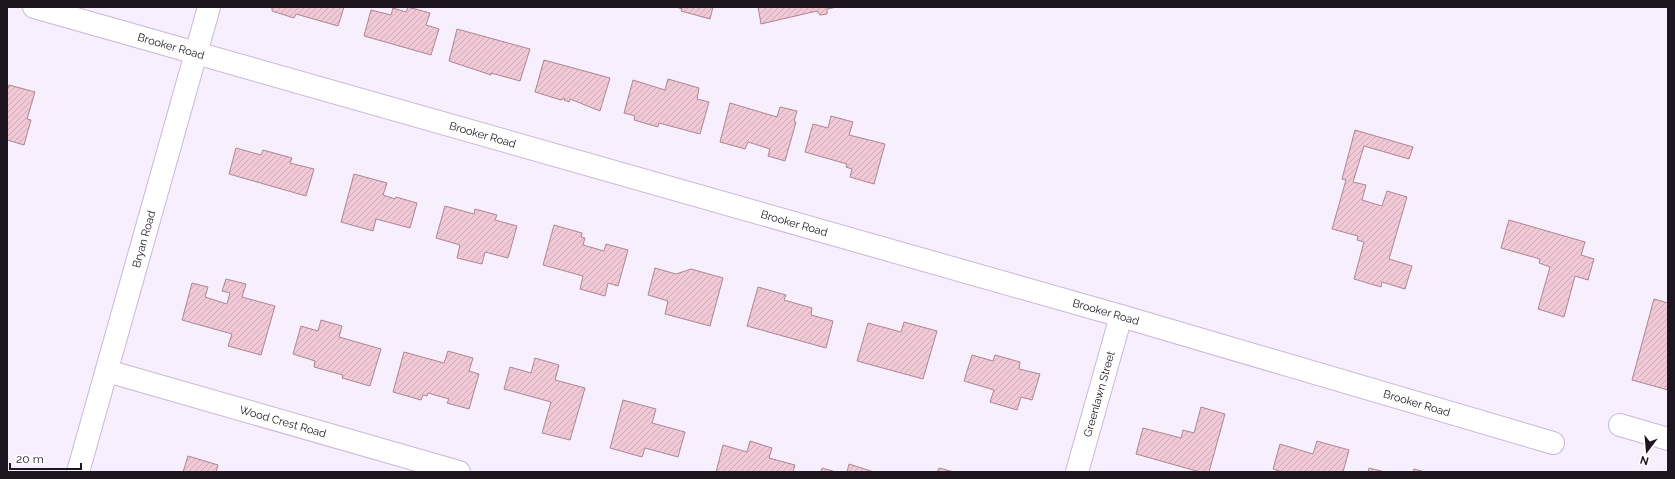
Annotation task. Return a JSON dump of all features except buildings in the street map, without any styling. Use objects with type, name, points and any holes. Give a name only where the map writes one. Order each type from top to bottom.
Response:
[{"type":"street","name":"Brooker Road","points":[[34,7],[1121,316],[1553,443]]},
{"type":"street","name":"Bryan Road","points":[[78,472],[209,7]]},
{"type":"street","name":"Greenlawn Street","points":[[1078,472],[1121,316]]},
{"type":"street","name":"Wood Crest Road","points":[[107,371],[459,472]]},
{"type":"street","points":[[1620,425],[1668,439]]}]
